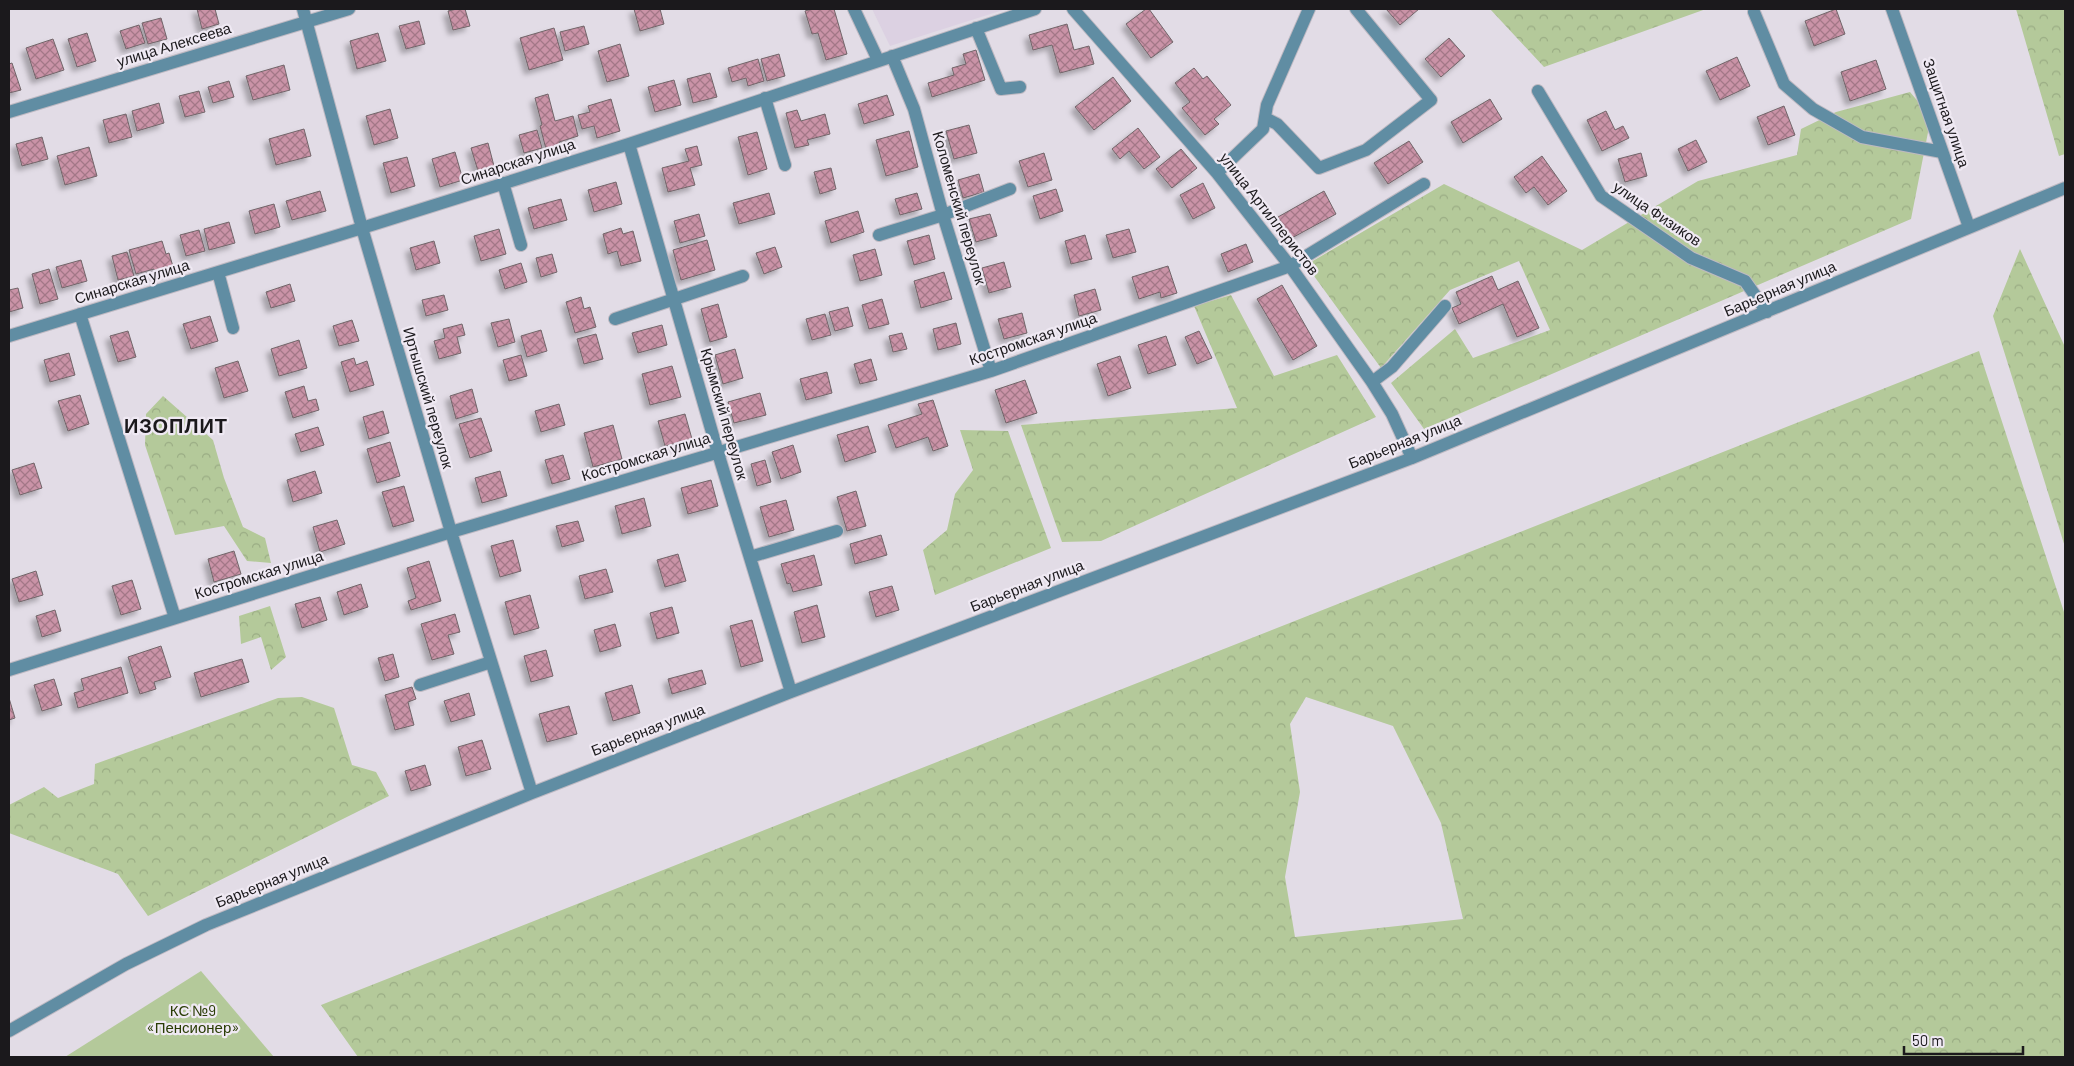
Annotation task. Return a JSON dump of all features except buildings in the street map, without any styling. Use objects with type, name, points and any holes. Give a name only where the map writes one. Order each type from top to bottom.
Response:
[{"type":"street","name":"Иртышский переулок","points":[[303,9],[362,228],[451,532],[532,793]]},
{"type":"street","name":"улица Алексеева","points":[[9,112],[349,9]]},
{"type":"street","points":[[854,9],[878,60]]},
{"type":"street","name":"Синарская улица","points":[[9,336],[629,144],[1035,9]]},
{"type":"street","name":"улица Артиллеристов","points":[[1073,9],[1217,173],[1290,266],[1372,382],[1392,414],[1412,458]]},
{"type":"street","points":[[1217,173],[1263,129],[1267,105],[1309,9]]},
{"type":"street","points":[[1265,118],[1277,124],[1319,168],[1366,150],[1431,100],[1356,9]]},
{"type":"street","name":"Защитная улица","points":[[1892,9],[1968,227]]},
{"type":"street","points":[[1754,12],[1784,84],[1813,109],[1862,137],[1942,152]]},
{"type":"street","points":[[976,28],[1001,89],[1020,86]]},
{"type":"street","name":"Коломенский переулок","points":[[892,56],[914,109],[943,215],[991,371]]},
{"type":"street","name":"улица Физиков","points":[[1538,91],[1601,196],[1691,258],[1745,281],[1767,312]]},
{"type":"street","points":[[765,98],[785,165]]},
{"type":"street","name":"Крымский переулок","points":[[629,144],[718,453],[791,692]]},
{"type":"street","points":[[503,184],[521,246]]},
{"type":"street","name":"Костромская улица","points":[[9,670],[451,532],[991,371],[1290,266],[1424,184]]},
{"type":"street","name":"Барьерная улица","points":[[9,1031],[126,964],[206,926],[532,793],[791,692],[1412,458],[2065,188]]},
{"type":"street","points":[[879,235],[943,215],[1010,189]]},
{"type":"street","points":[[218,272],[233,328]]},
{"type":"street","points":[[615,319],[743,276]]},
{"type":"street","points":[[1372,382],[1392,367],[1445,306]]},
{"type":"street","points":[[80,314],[175,618]]},
{"type":"street","points":[[750,557],[837,531]]},
{"type":"street","points":[[420,685],[491,662]]},
{"type":"shaded area","points":[[872,9],[1006,9],[890,46]]},
{"type":"green space","points":[[1490,9],[1706,9],[1544,67]]},
{"type":"green space","points":[[2016,9],[2065,9],[2065,154],[2059,156]]},
{"type":"green space","points":[[1910,92],[1931,117],[1911,219],[1424,429],[1391,383],[1455,329],[1473,358],[1550,330],[1519,261],[1450,290],[1381,368],[1306,265],[1444,184],[1582,250],[1698,181],[1797,155],[1801,129],[1836,112]]},
{"type":"green space","points":[[2020,249],[2065,347],[2065,547],[1993,316]]},
{"type":"green space","points":[[1231,295],[1274,376],[1337,355],[1376,417],[1101,541],[1062,542],[1021,425],[1237,408],[1194,306]]},
{"type":"green space","points":[[1979,351],[2065,615],[2065,1057],[358,1057],[321,1005]],"holes":[[[1306,697],[1393,726],[1441,823],[1463,919],[1295,937],[1285,877],[1300,792],[1290,724]]]},
{"type":"green space","points":[[163,396],[213,440],[224,478],[243,527],[265,538],[271,563],[247,561],[224,526],[175,535],[145,445],[146,414]]},
{"type":"green space","points":[[960,430],[1008,431],[1051,548],[935,595],[923,550],[947,530],[955,494],[973,470]]},
{"type":"green space","points":[[270,606],[286,657],[271,670],[261,637],[241,644],[239,616]]},
{"type":"green space","points":[[302,697],[334,708],[352,765],[376,772],[389,796],[148,916],[118,874],[9,833],[9,805],[44,787],[58,798],[94,784],[95,764],[278,698]]},
{"type":"green space","name":"КС №9 «Пенсионер»","points":[[201,971],[274,1057],[65,1057]]},
{"type":"district","name":"ИЗОПЛИТ","points":[[176,426]]}]
